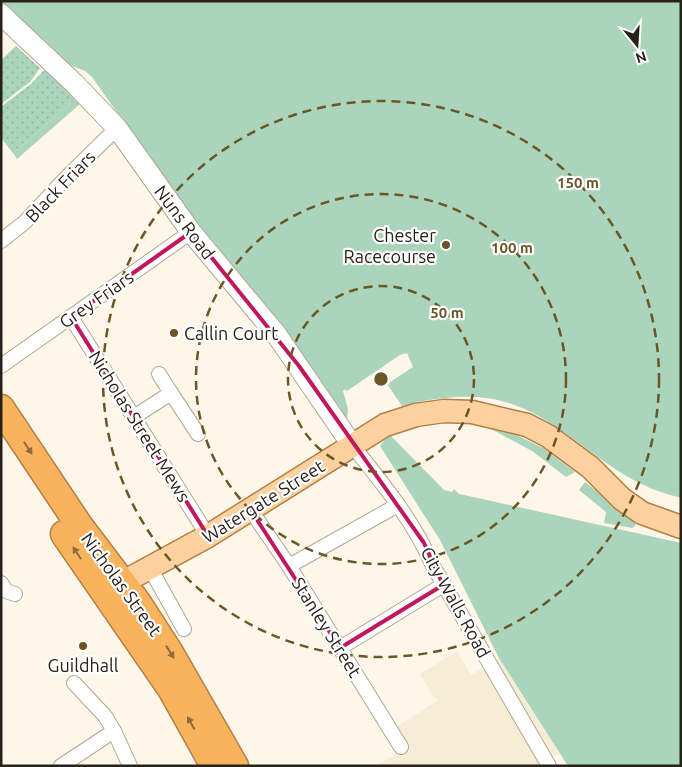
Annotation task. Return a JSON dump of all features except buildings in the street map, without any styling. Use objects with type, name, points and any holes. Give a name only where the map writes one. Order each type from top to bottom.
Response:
[{"type":"highway","name":"Nicholas Street","points":[[1,408],[122,593],[142,645],[171,689],[214,766]]},
{"type":"highway","name":"Nicholas Street","points":[[1,439],[169,651],[235,766]]},
{"type":"main road","name":"Watergate Street","points":[[122,593],[150,568],[208,536],[374,431],[385,425],[416,415],[444,411],[472,412],[527,425],[548,436],[590,467],[606,482]]},
{"type":"main road","points":[[606,482],[632,495],[681,511]]},
{"type":"main road","points":[[606,482],[622,499],[642,513],[681,527]]},
{"type":"street","name":"Nuns Road","points":[[1,14],[74,83],[117,128],[191,232],[276,334],[352,445]]},
{"type":"street","name":"Black Friars","points":[[1,241],[26,222],[66,178],[117,128]]},
{"type":"street","name":"Grey Friars","points":[[1,366],[191,232]]},
{"type":"street","name":"Nicholas Street Mews","points":[[71,317],[208,536]]},
{"type":"street","points":[[159,374],[198,434]]},
{"type":"street","points":[[134,416],[171,393]]},
{"type":"street","name":"City Walls Road","points":[[352,445],[398,504],[424,543],[443,585],[549,766]]},
{"type":"street","points":[[289,566],[398,504]]},
{"type":"street","name":"Stanley Street","points":[[250,510],[289,566],[401,747]]},
{"type":"street","points":[[150,568],[184,629]]},
{"type":"street","points":[[340,648],[443,585]]},
{"type":"street","points":[[74,683],[104,716],[114,731],[130,766]]},
{"type":"street","points":[[61,766],[114,731]]},
{"type":"highlighted area","points":[[191,232],[299,366],[424,543],[443,585],[340,648],[250,509],[208,536],[71,317]]},
{"type":"shaded area","points":[[389,434],[444,490],[681,543],[681,766],[568,766],[560,753],[538,766],[377,766],[396,754],[384,734],[439,700],[434,698],[420,674],[457,651],[471,675],[499,658],[440,540],[380,446]]},
{"type":"green space","name":"Chester Racecourse","points":[[1,1],[681,1],[681,498],[634,481],[547,421],[512,404],[493,399],[459,397],[436,399],[402,406],[387,384],[413,367],[407,353],[400,355],[347,391],[345,389],[343,391],[348,409],[347,420],[199,229],[92,77],[85,71],[67,64],[19,22]]},
{"type":"green space","points":[[16,46],[40,68],[30,82],[1,104],[1,60]]},
{"type":"green space","points":[[44,70],[60,83],[75,100],[13,153],[1,138],[1,107],[32,83]]},
{"type":"green space","points":[[75,100],[80,104],[17,159],[13,153]]},
{"type":"green space","points":[[454,419],[502,428],[543,448],[575,472],[566,477],[532,451],[493,430]]},
{"type":"green space","points":[[389,434],[444,490],[452,492],[454,489],[459,494],[681,543],[681,766],[568,766],[499,658],[440,540],[380,446]]},
{"type":"green space","points":[[585,482],[635,521],[635,526],[632,528],[604,523],[606,512],[579,490]]},
{"type":"place","name":"Chester Racecourse","points":[[446,245]]},
{"type":"place","name":"Callin Court","points":[[174,333]]},
{"type":"place","name":"Guildhall","points":[[83,646]]}]
